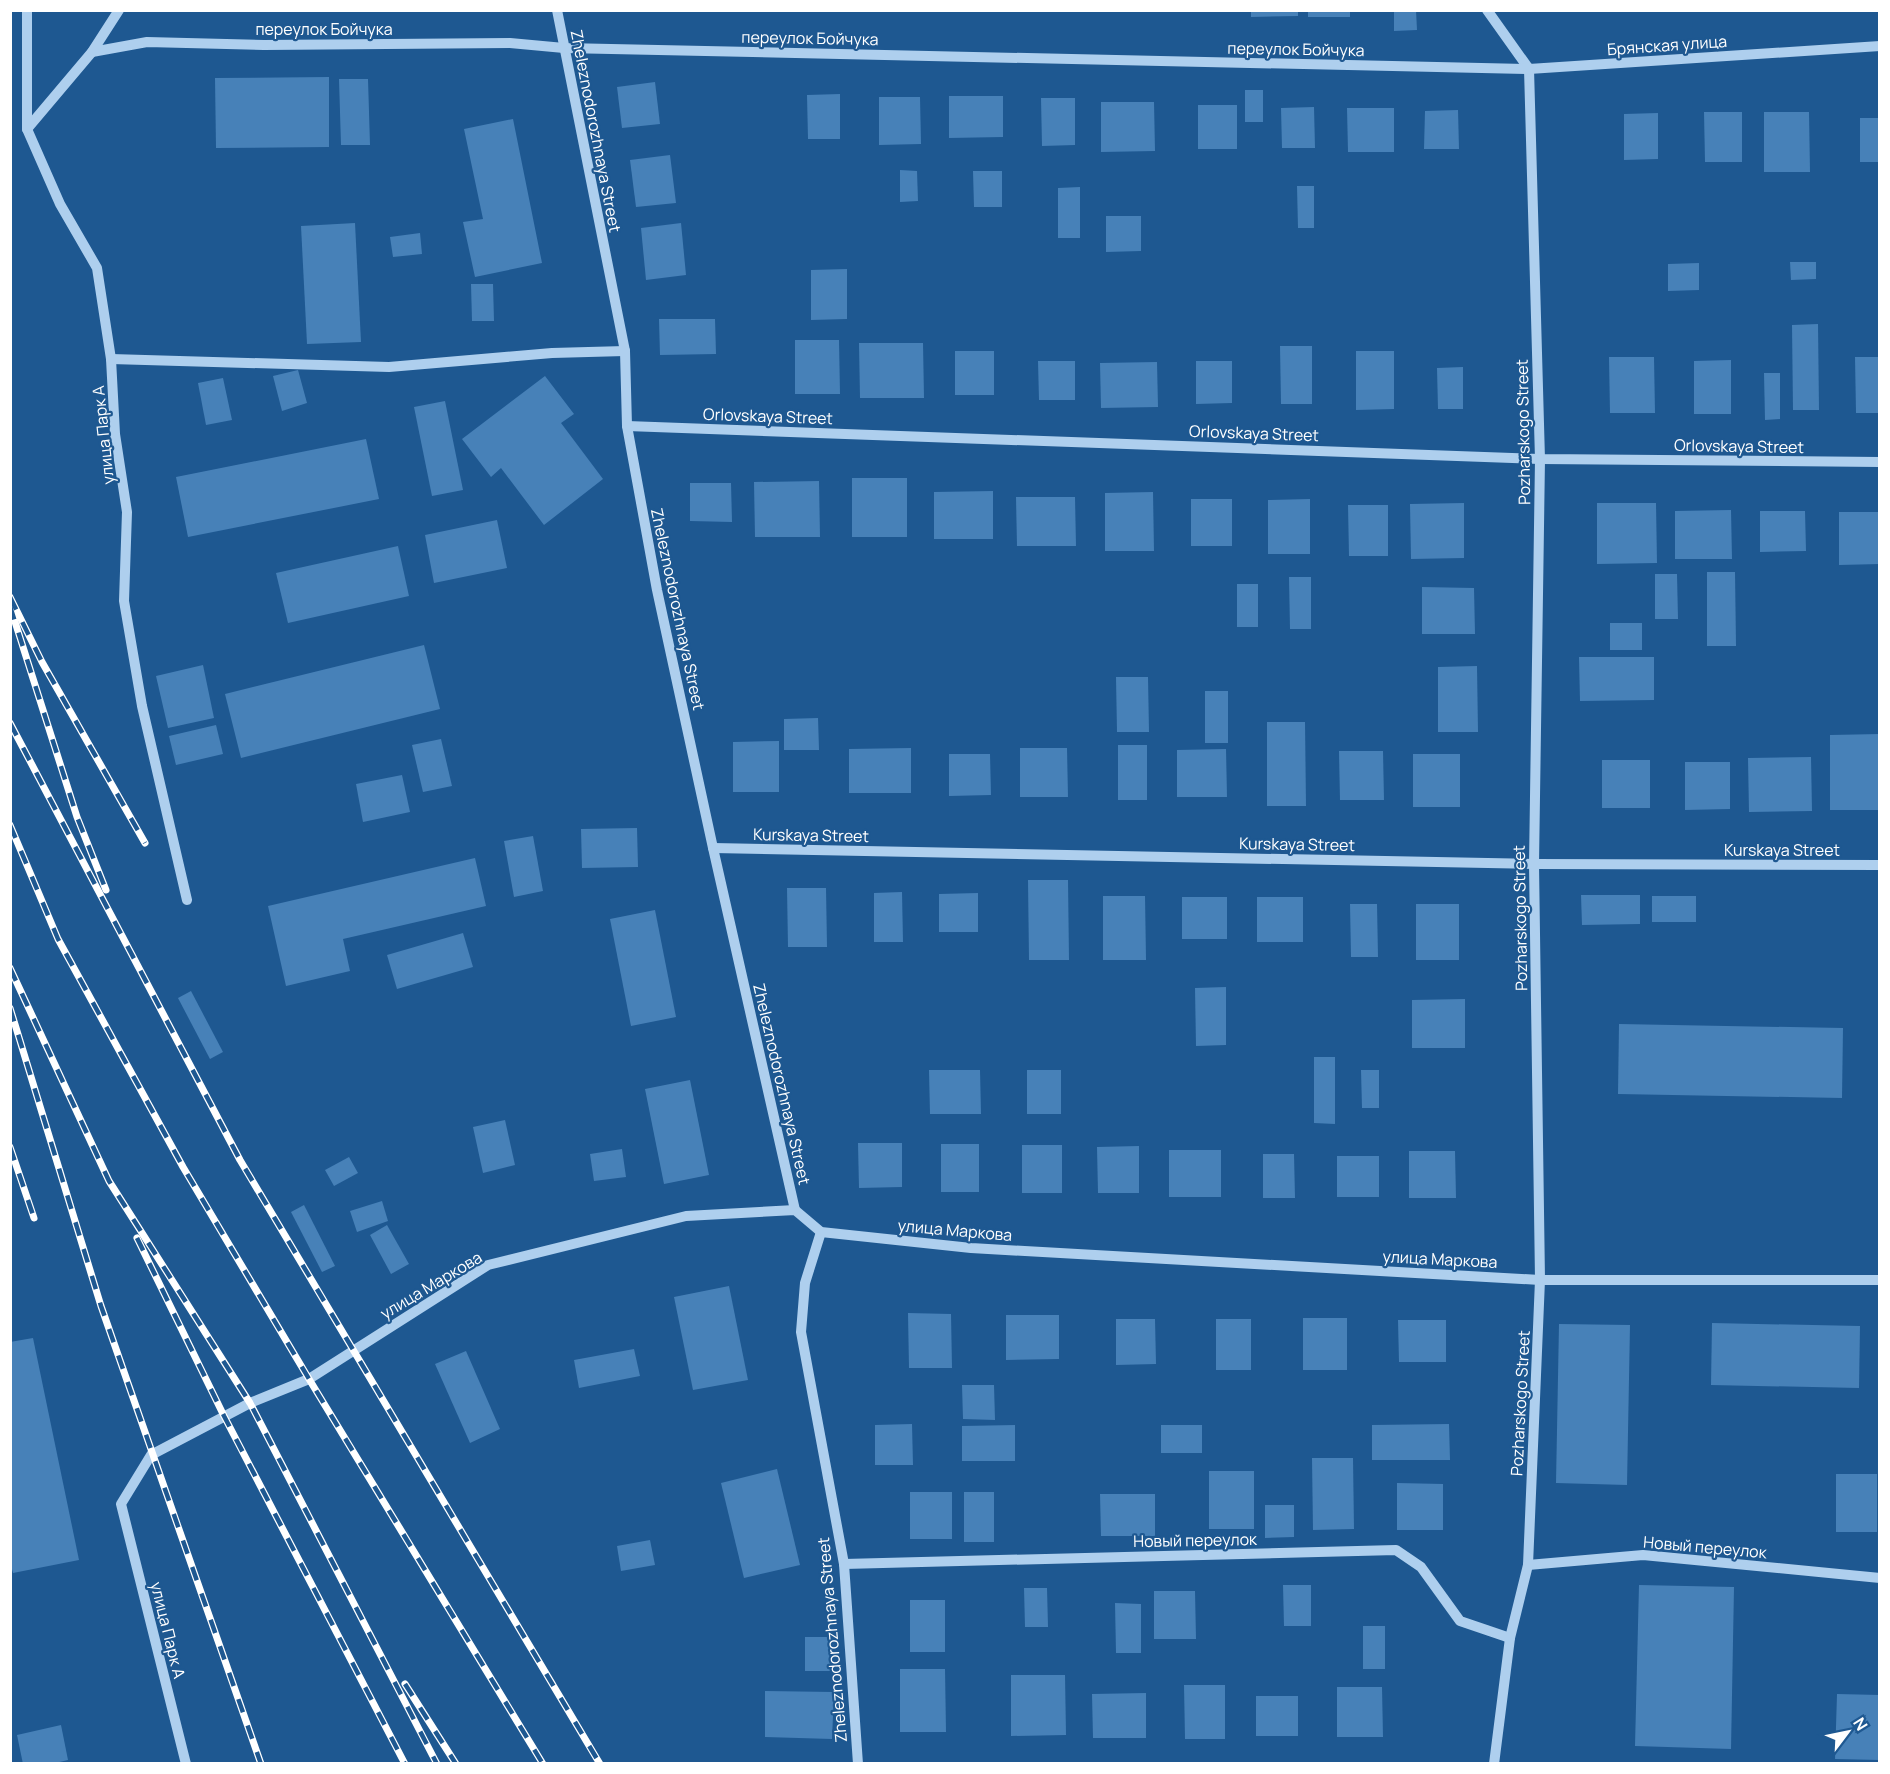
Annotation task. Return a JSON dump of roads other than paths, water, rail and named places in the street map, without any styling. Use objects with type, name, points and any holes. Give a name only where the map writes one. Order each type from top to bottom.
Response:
[{"type":"street","points":[[27,10],[27,129]]},
{"type":"street","points":[[27,129],[92,52],[119,10]]},
{"type":"street","name":"Zheleznodorozhnaya Street","points":[[557,10],[625,351],[627,426],[657,590],[795,1210]]},
{"type":"street","points":[[1487,10],[1528,69]]},
{"type":"street","name":"переулок Бойчука","points":[[92,52],[147,42],[264,45],[510,43],[564,48],[1528,69]]},
{"type":"street","name":"Брянская улица","points":[[1528,69],[1880,46]]},
{"type":"street","name":"Pozharskogo Street","points":[[1494,1764],[1510,1638],[1528,1565],[1540,1280],[1534,864],[1540,459],[1528,69]]},
{"type":"street","name":"улица Парк А","points":[[27,129],[60,204],[97,268],[111,359],[115,434],[127,512],[124,601],[142,705],[187,900]]},
{"type":"street","points":[[111,359],[389,367],[552,353],[625,351]]},
{"type":"street","name":"Orlovskaya Street","points":[[627,426],[1540,459],[1880,462]]},
{"type":"street","name":"Kurskaya Street","points":[[713,848],[1534,864],[1880,865]]},
{"type":"street","points":[[795,1210],[821,1232]]},
{"type":"street","name":"улица Маркова","points":[[121,1504],[151,1455],[250,1402],[309,1379],[488,1265],[686,1216],[795,1210]]},
{"type":"street","name":"Zheleznodorozhnaya Street","points":[[821,1232],[805,1283],[801,1332],[844,1564],[858,1764]]},
{"type":"street","name":"улица Маркова","points":[[821,1232],[971,1248],[1540,1280],[1880,1280]]},
{"type":"street","name":"улица Парк А","points":[[121,1504],[186,1764]]},
{"type":"street","name":"Новый переулок","points":[[844,1564],[1396,1550],[1421,1567],[1460,1621],[1510,1638]]},
{"type":"street","name":"Новый переулок","points":[[1528,1565],[1643,1556],[1880,1578]]},
{"type":"railway","points":[[10,597],[42,662],[145,843]]},
{"type":"railway","points":[[10,606],[77,817],[106,890]]},
{"type":"railway","points":[[10,723],[240,1160],[600,1764]]},
{"type":"railway","points":[[10,825],[58,939],[183,1167],[543,1764]]},
{"type":"railway","points":[[10,968],[109,1181],[250,1403],[437,1764]]},
{"type":"railway","points":[[10,1008],[101,1306],[261,1764]]},
{"type":"railway","points":[[10,1147],[34,1218]]},
{"type":"railway","points":[[137,1238],[224,1416],[405,1764]]},
{"type":"railway","points":[[405,1684],[456,1764]]}]
